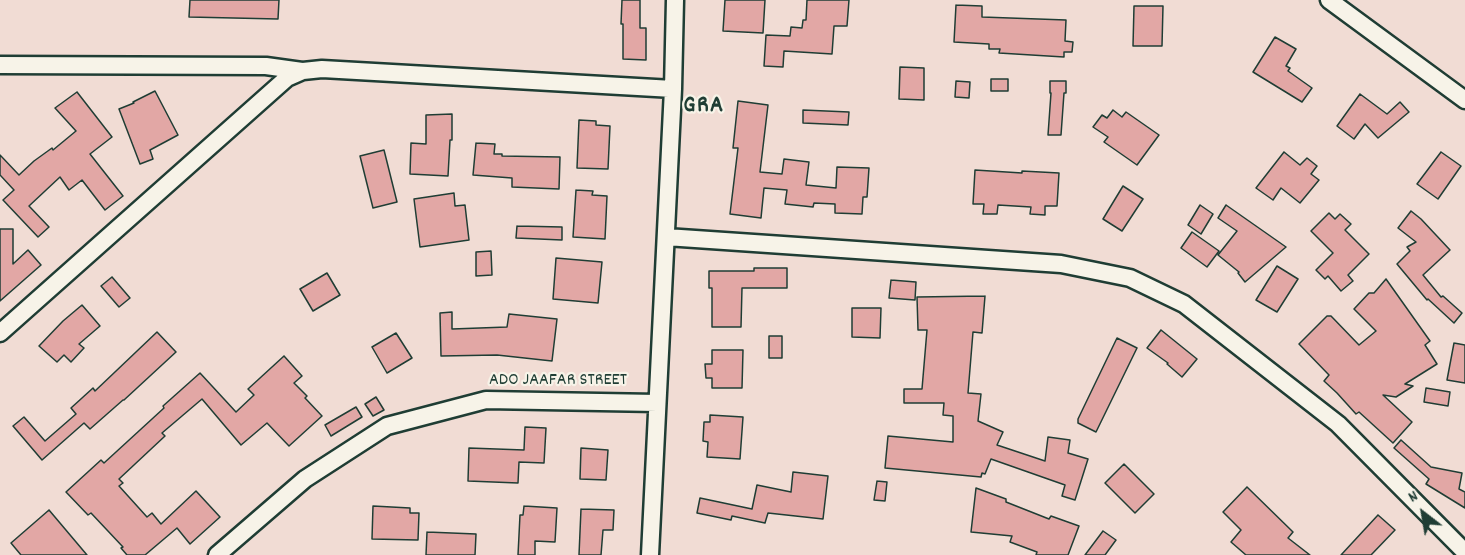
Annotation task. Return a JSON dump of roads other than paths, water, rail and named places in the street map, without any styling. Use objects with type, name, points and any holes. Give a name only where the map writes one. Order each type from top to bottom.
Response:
[{"type":"street","points":[[650,555],[673,89],[675,0]]},
{"type":"street","points":[[1329,0],[1465,100]]},
{"type":"street","points":[[0,65],[266,66],[303,71],[322,69],[673,89]]},
{"type":"street","points":[[0,333],[287,78],[303,71]]},
{"type":"street","points":[[666,237],[1060,264],[1130,278],[1184,304],[1338,424],[1465,552]]},
{"type":"street","name":"ADO JAAFAR STREET","points":[[217,555],[305,479],[387,426],[486,400],[657,403]]},
{"type":"district","name":"GRA","points":[[704,108]]}]
